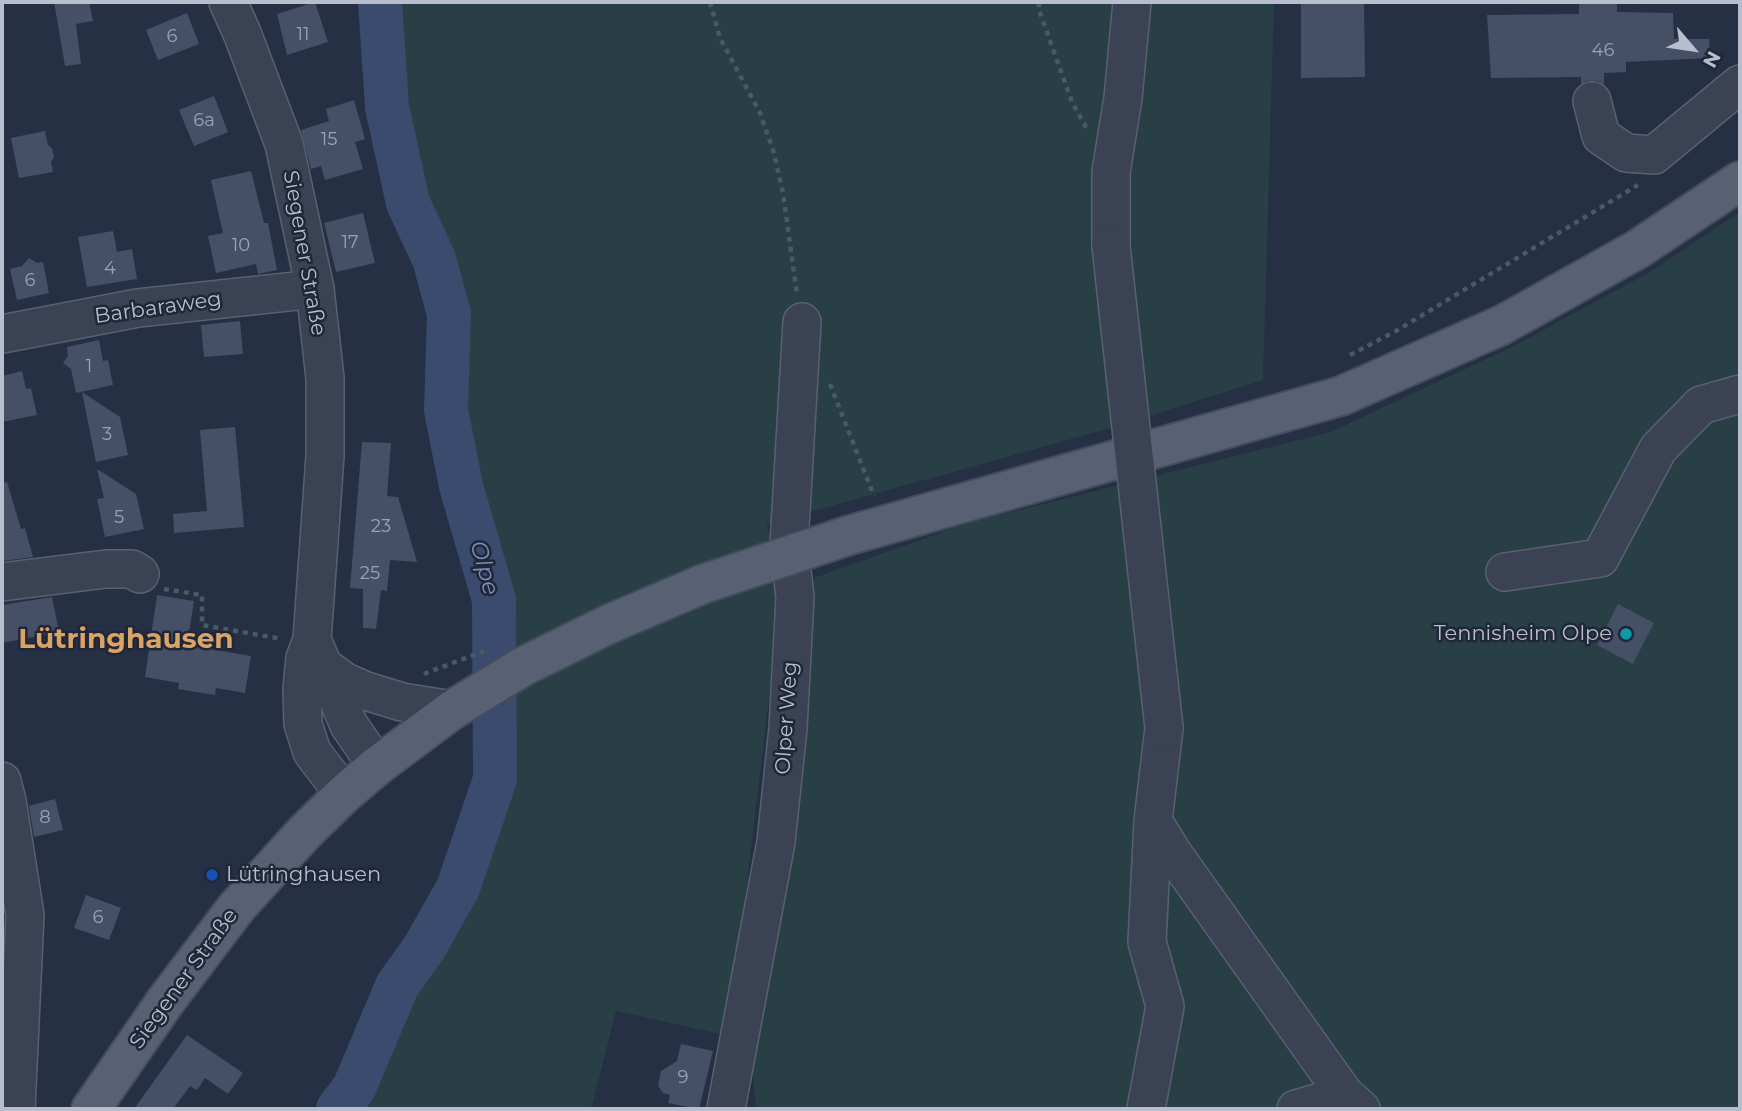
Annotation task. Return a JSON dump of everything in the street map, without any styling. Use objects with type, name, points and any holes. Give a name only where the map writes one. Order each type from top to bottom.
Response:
[{"type":"main road","points":[[344,794],[452,710],[522,667],[609,624],[703,584],[850,535],[1340,396],[1502,325],[1638,249],[1740,181]]},
{"type":"main road","name":"Siegener Straße","points":[[91,1109],[165,1002],[236,908],[305,832],[344,794]]},
{"type":"street","name":"Siegener Straße","points":[[228,2],[284,144],[315,289],[325,378],[325,456],[317,653],[349,725],[377,766]]},
{"type":"street","points":[[1132,2],[1123,98],[1111,172],[1111,246],[1164,728],[1153,821],[1147,942],[1165,1006],[1146,1109]]},
{"type":"street","points":[[1592,101],[1601,136],[1626,153],[1654,155],[1740,84]]},
{"type":"street","name":"Barbaraweg","points":[[2,334],[138,308],[315,289]]},
{"type":"street","name":"Olper Weg","points":[[726,1109],[776,842],[788,728],[795,597],[789,544],[802,322]]},
{"type":"street","points":[[1505,572],[1600,558],[1658,449],[1701,405],[1740,394]]},
{"type":"street","points":[[2,582],[106,569],[132,569],[140,574]]},
{"type":"street","name":"Siegener Straße","points":[[317,653],[305,658],[303,724],[312,752],[344,794]]},
{"type":"street","points":[[317,653],[345,682],[366,691],[402,702],[452,710]]},
{"type":"street","points":[[2,780],[25,915],[16,1109]]},
{"type":"street","points":[[1153,821],[1172,852],[1353,1102],[1296,1109]]},
{"type":"path","points":[[710,2],[720,38],[760,113],[774,153],[783,193],[795,279]]},
{"type":"path","points":[[1040,2],[1039,10],[1072,102],[1088,131]]},
{"type":"path","points":[[1349,356],[1396,331],[1647,180]]},
{"type":"path","points":[[826,374],[876,500]]},
{"type":"path","points":[[140,574],[154,588],[202,595],[202,625],[299,642],[317,653]]},
{"type":"path","points":[[427,673],[494,647]]},
{"type":"green space","points":[[399,2],[1274,2],[1263,380],[1114,427],[767,524],[781,596],[729,1036],[616,1011],[591,1109],[350,1109],[373,1079],[403,994],[468,896],[505,782],[504,599],[471,482],[459,420],[457,320],[451,269],[419,205],[403,121]]},
{"type":"green space","points":[[1740,212],[1740,1109],[756,1109],[750,1040],[791,813],[814,578],[968,523],[1331,432],[1514,346],[1650,272]]},
{"type":"building","points":[[54,2],[89,2],[93,21],[76,24],[81,64],[65,66]]},
{"type":"building","points":[[315,2],[328,42],[287,55],[277,14]]},
{"type":"building","points":[[1301,2],[1364,2],[1365,77],[1301,78]]},
{"type":"building","points":[[1579,2],[1617,2],[1617,12],[1673,13],[1674,39],[1709,39],[1710,58],[1626,62],[1626,72],[1604,73],[1604,85],[1597,81],[1581,84],[1581,77],[1491,78],[1487,15],[1579,14]]},
{"type":"building","points":[[187,13],[199,44],[158,60],[146,30]]},
{"type":"building","points":[[214,96],[228,132],[194,146],[179,110]]},
{"type":"building","points":[[354,100],[365,139],[355,142],[363,169],[325,180],[321,166],[311,169],[301,130],[329,121],[326,109]]},
{"type":"building","points":[[45,131],[54,157],[51,162],[53,172],[19,178],[11,138]]},
{"type":"building","points":[[251,171],[264,223],[268,223],[277,270],[258,274],[256,264],[216,273],[208,236],[223,233],[211,180]]},
{"type":"building","points":[[363,213],[375,263],[336,272],[324,223]]},
{"type":"building","points":[[113,231],[117,252],[132,249],[137,279],[87,287],[78,237]]},
{"type":"building","points":[[29,258],[37,263],[43,262],[49,293],[17,300],[10,269],[22,266]]},
{"type":"building","points":[[240,321],[243,354],[204,357],[201,325]]},
{"type":"building","points":[[99,340],[103,361],[108,360],[113,385],[76,393],[71,369],[63,363],[68,356],[67,347]]},
{"type":"building","points":[[22,371],[26,389],[31,388],[37,415],[2,422],[2,376]]},
{"type":"building","points":[[82,392],[120,417],[128,455],[96,462]]},
{"type":"building","points":[[235,427],[244,527],[174,533],[173,514],[207,511],[200,430]]},
{"type":"building","points":[[362,442],[391,443],[387,496],[398,497],[417,562],[390,560],[387,591],[381,590],[376,629],[363,628],[363,589],[350,588]]},
{"type":"building","points":[[97,469],[136,494],[144,529],[105,537],[97,499],[104,498]]},
{"type":"building","points":[[7,482],[21,529],[25,528],[33,557],[2,561],[2,483]]},
{"type":"building","points":[[157,595],[194,601],[187,645],[251,656],[245,693],[216,688],[215,695],[178,689],[179,683],[145,677]]},
{"type":"building","points":[[52,597],[59,632],[2,643],[2,605]]},
{"type":"building","name":"Tennisheim Olpe","points":[[1618,604],[1654,623],[1633,664],[1597,645]]},
{"type":"building","points":[[55,799],[63,830],[34,837],[29,806]]},
{"type":"building","points":[[86,895],[121,908],[109,940],[74,928]]},
{"type":"building","points":[[187,1035],[243,1073],[228,1094],[205,1078],[197,1090],[190,1086],[173,1109],[134,1109]]},
{"type":"building","points":[[681,1044],[713,1051],[699,1109],[668,1103],[670,1095],[663,1093],[658,1086],[661,1071],[677,1061]]},
{"type":"waterway","name":"Olpe","points":[[338,1109],[354,1088],[397,986],[424,948],[458,888],[495,779],[494,600],[461,486],[446,410],[449,314],[434,259],[408,203],[387,107],[380,2]]},
{"type":"place","name":"Tennisheim Olpe","points":[[1626,634]]},
{"type":"place","name":"Lütringhausen","points":[[212,875]]},
{"type":"district","name":"Lütringhausen","points":[[126,640]]}]
